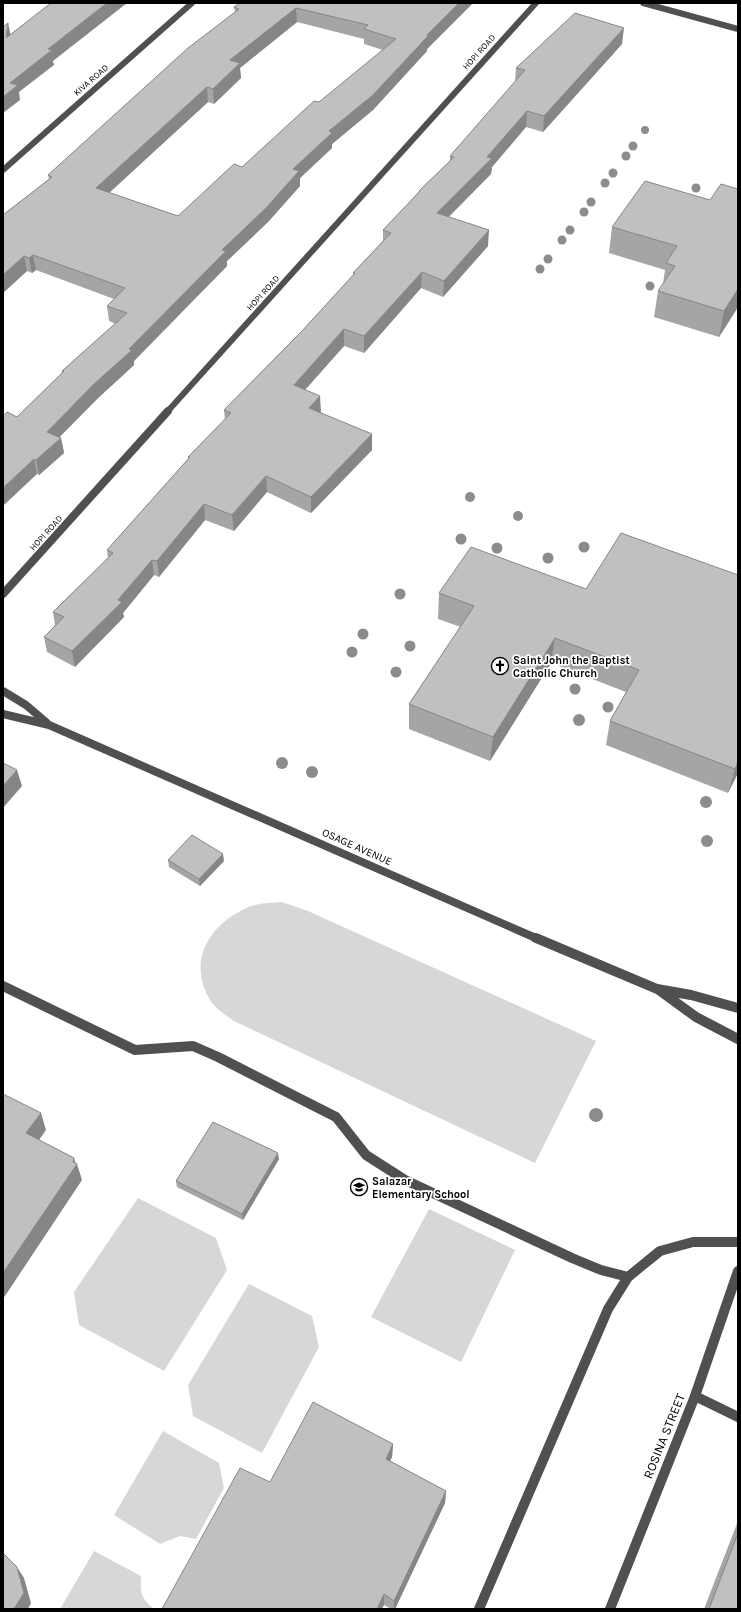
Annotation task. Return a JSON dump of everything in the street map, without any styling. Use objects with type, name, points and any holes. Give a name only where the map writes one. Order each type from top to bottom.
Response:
[{"type":"street","name":"KIVA ROAD","points":[[3,170],[192,3]]},
{"type":"street","name":"HOPI ROAD","points":[[3,594],[536,3]]},
{"type":"street","points":[[643,3],[738,29]]},
{"type":"street","name":"OSAGE AVENUE","points":[[3,691],[26,705],[49,724]]},
{"type":"street","name":"OSAGE AVENUE","points":[[3,714],[49,724],[580,958],[657,989],[691,994],[738,1008]]},
{"type":"street","points":[[3,986],[135,1050],[194,1046],[218,1057],[336,1116],[366,1155],[405,1180],[572,1258],[601,1270],[628,1277]]},
{"type":"street","name":"OSAGE AVENUE","points":[[657,989],[696,1017],[738,1039]]},
{"type":"street","points":[[479,1609],[608,1309],[628,1277],[660,1251],[693,1242],[738,1242]]},
{"type":"street","name":"ROSINA STREET","points":[[610,1609],[695,1396],[738,1271]]},
{"type":"street","points":[[695,1396],[738,1417]]},
{"type":"shaded area","points":[[282,902],[308,911],[596,1041],[535,1163],[234,1021],[214,1006],[204,988],[201,973],[201,959],[213,933],[236,913],[251,906]]},
{"type":"shaded area","points":[[138,1198],[216,1238],[227,1270],[164,1371],[79,1325],[74,1292]]},
{"type":"shaded area","points":[[429,1209],[515,1250],[461,1362],[371,1317]]},
{"type":"shaded area","points":[[249,1284],[312,1316],[319,1347],[262,1453],[193,1416],[188,1385]]},
{"type":"shaded area","points":[[163,1431],[219,1463],[224,1488],[196,1539],[180,1536],[160,1544],[114,1515]]},
{"type":"shaded area","points":[[94,1551],[141,1576],[142,1595],[146,1602],[154,1609],[60,1609]]},
{"type":"building","points":[[51,3],[107,3],[48,49],[52,50],[10,83],[18,85],[3,97],[3,27],[8,23],[6,38]]},
{"type":"building","points":[[240,3],[459,3],[427,35],[428,36],[373,95],[329,131],[332,133],[293,169],[299,171],[267,207],[222,250],[226,251],[129,349],[132,350],[94,384],[47,432],[61,438],[36,460],[34,459],[3,488],[3,416],[7,412],[17,417],[64,371],[62,371],[127,313],[107,306],[125,288],[33,255],[29,258],[24,256],[3,275],[3,215],[52,177],[48,175],[188,48],[239,9],[234,7]],"holes":[[[296,8],[368,25],[364,29],[396,39],[319,102],[314,101],[242,167],[234,164],[178,216],[96,188],[207,87],[213,89],[240,63],[230,60]]]},
{"type":"building","points":[[575,13],[624,28],[544,116],[527,111],[487,157],[492,158],[437,213],[489,230],[444,281],[422,272],[364,336],[344,329],[294,385],[320,396],[309,408],[372,434],[311,497],[266,476],[232,515],[204,504],[157,561],[152,560],[118,600],[122,602],[72,651],[44,637],[64,617],[53,612],[113,553],[107,550],[190,457],[188,457],[231,413],[224,410],[302,331],[355,273],[353,273],[391,233],[383,230],[419,191],[454,157],[450,156],[525,70],[516,68]]},
{"type":"building","points":[[645,181],[710,200],[721,184],[738,189],[738,289],[724,311],[658,291],[675,266],[666,263],[677,246],[612,227]]},
{"type":"building","name":"Saint John the Baptist Catholic Church","points":[[621,533],[738,575],[738,762],[735,769],[610,721],[639,670],[555,638],[493,737],[409,704],[474,606],[439,593],[471,547],[586,589]]},
{"type":"building","points":[[3,763],[17,770],[3,786]]},
{"type":"building","points":[[192,835],[223,854],[199,879],[168,860]]},
{"type":"building","points":[[3,1094],[41,1113],[26,1133],[74,1158],[73,1162],[77,1164],[3,1273]]},
{"type":"building","points":[[213,1122],[278,1153],[242,1214],[176,1181]]},
{"type":"building","points":[[313,1402],[393,1444],[386,1459],[446,1491],[394,1601],[384,1594],[377,1609],[162,1609],[240,1468],[270,1482]]},
{"type":"building","points":[[738,1533],[738,1609],[709,1609]]},
{"type":"building","points":[[3,1553],[17,1567],[24,1593],[14,1609],[3,1609]]},
{"type":"place","name":"Saint John the Baptist Catholic Church","points":[[500,666]]},
{"type":"place","name":"Salazar Elementary School","points":[[359,1187]]}]
